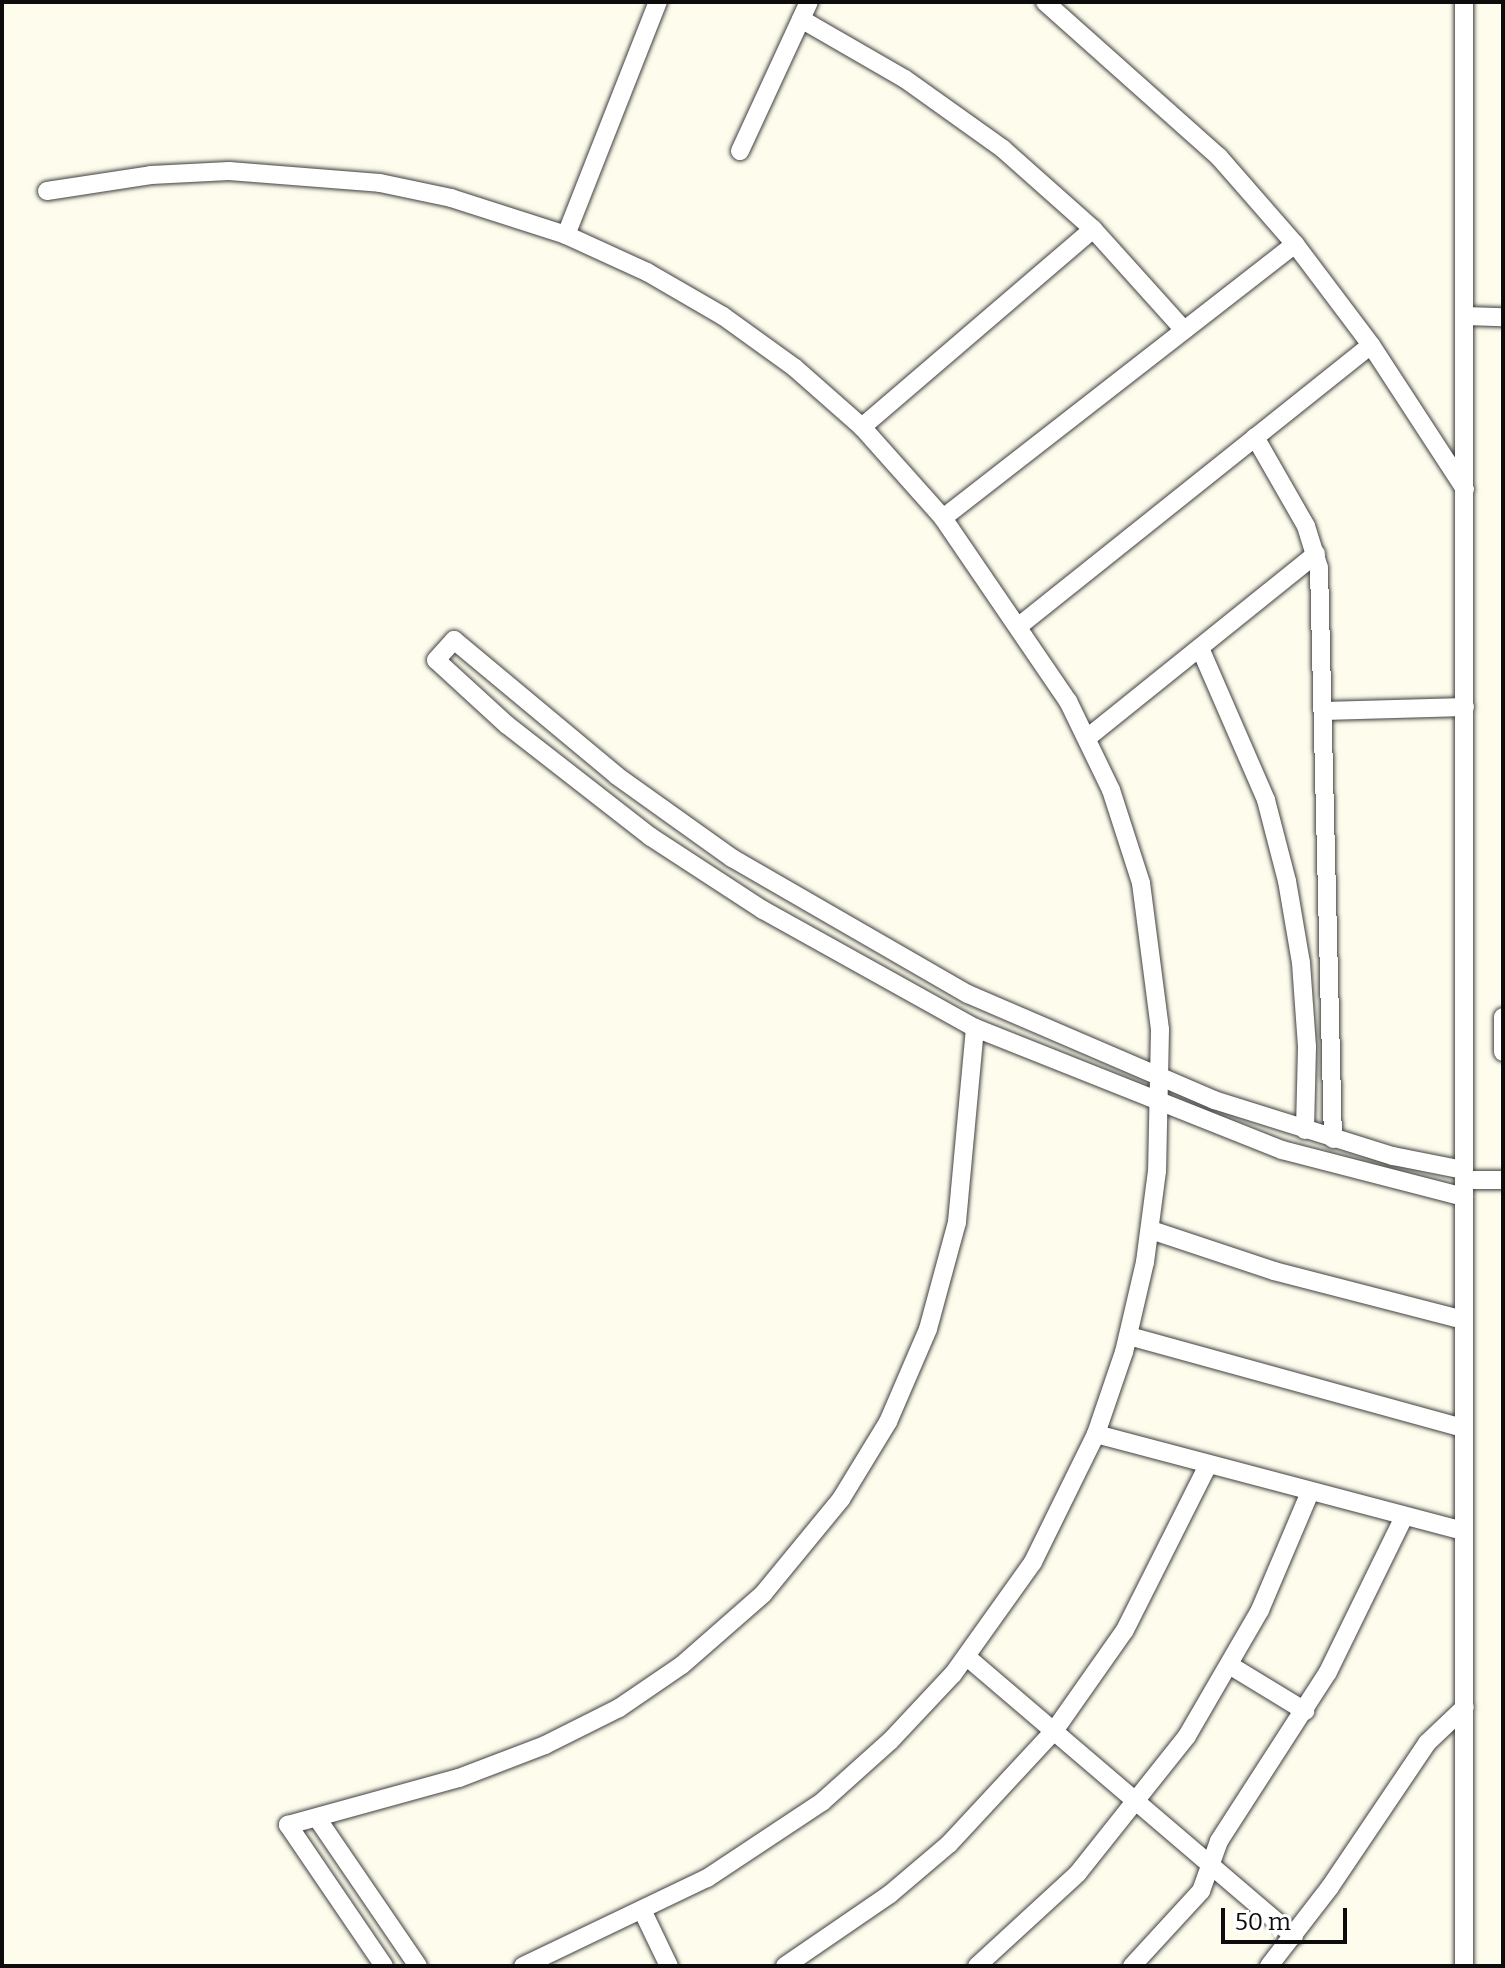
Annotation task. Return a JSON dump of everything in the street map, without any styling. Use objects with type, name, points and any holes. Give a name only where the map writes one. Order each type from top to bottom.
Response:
[{"type":"street","points":[[566,235],[658,2]]},
{"type":"street","points":[[1045,2],[1219,157],[1295,244],[1371,345],[1465,489]]},
{"type":"street","points":[[1464,2],[1464,1966]]},
{"type":"street","points":[[740,151],[805,10],[1003,149],[1093,229],[1184,330]]},
{"type":"street","points":[[47,191],[151,175],[308,174],[451,198],[566,235],[647,272],[723,316],[795,368],[862,427],[943,518],[1019,626],[1087,738],[1111,790],[1141,883],[1157,981],[1159,1104],[1151,1230],[1129,1336],[1096,1434],[1033,1562],[967,1657],[890,1741],[822,1802],[747,1854],[643,1912],[547,1962],[523,1966]]},
{"type":"street","points":[[862,427],[1093,229]]},
{"type":"street","points":[[943,518],[1295,244]]},
{"type":"street","points":[[1465,316],[1503,317]]},
{"type":"street","points":[[1019,626],[1371,345]]},
{"type":"street","points":[[1255,437],[1316,554],[1324,711],[1333,1139]]},
{"type":"street","points":[[1087,738],[1316,554]]},
{"type":"street","points":[[1464,1182],[1159,1079],[968,994],[757,874],[617,776],[454,640],[436,660],[507,725],[651,837],[763,910],[975,1028],[1159,1104],[1282,1150],[1464,1182],[1503,1180]]},
{"type":"street","points":[[1200,648],[1261,787],[1287,881],[1302,977],[1305,1130]]},
{"type":"street","points":[[1324,711],[1465,707]]},
{"type":"street","points":[[1503,1017],[1503,1052]]},
{"type":"street","points":[[384,1966],[288,1825],[459,1778],[545,1745],[619,1708],[682,1665],[763,1594],[841,1499],[888,1422],[928,1329],[957,1222],[975,1028]]},
{"type":"street","points":[[1151,1230],[1324,1285],[1463,1320]]},
{"type":"street","points":[[1129,1336],[1463,1428]]},
{"type":"street","points":[[1096,1434],[1463,1531]]},
{"type":"street","points":[[785,1966],[890,1894],[949,1844],[1054,1731],[1125,1630],[1208,1465]]},
{"type":"street","points":[[977,1966],[1056,1895],[1139,1802],[1231,1666],[1310,1492]]},
{"type":"street","points":[[1132,1966],[1196,1898],[1219,1841],[1305,1711],[1404,1517]]},
{"type":"street","points":[[967,1657],[1294,1936]]},
{"type":"street","points":[[1231,1666],[1305,1711]]},
{"type":"street","points":[[1269,1966],[1294,1936],[1427,1743],[1465,1707]]},
{"type":"street","points":[[317,1818],[418,1966]]},
{"type":"street","points":[[643,1912],[669,1966]]}]
